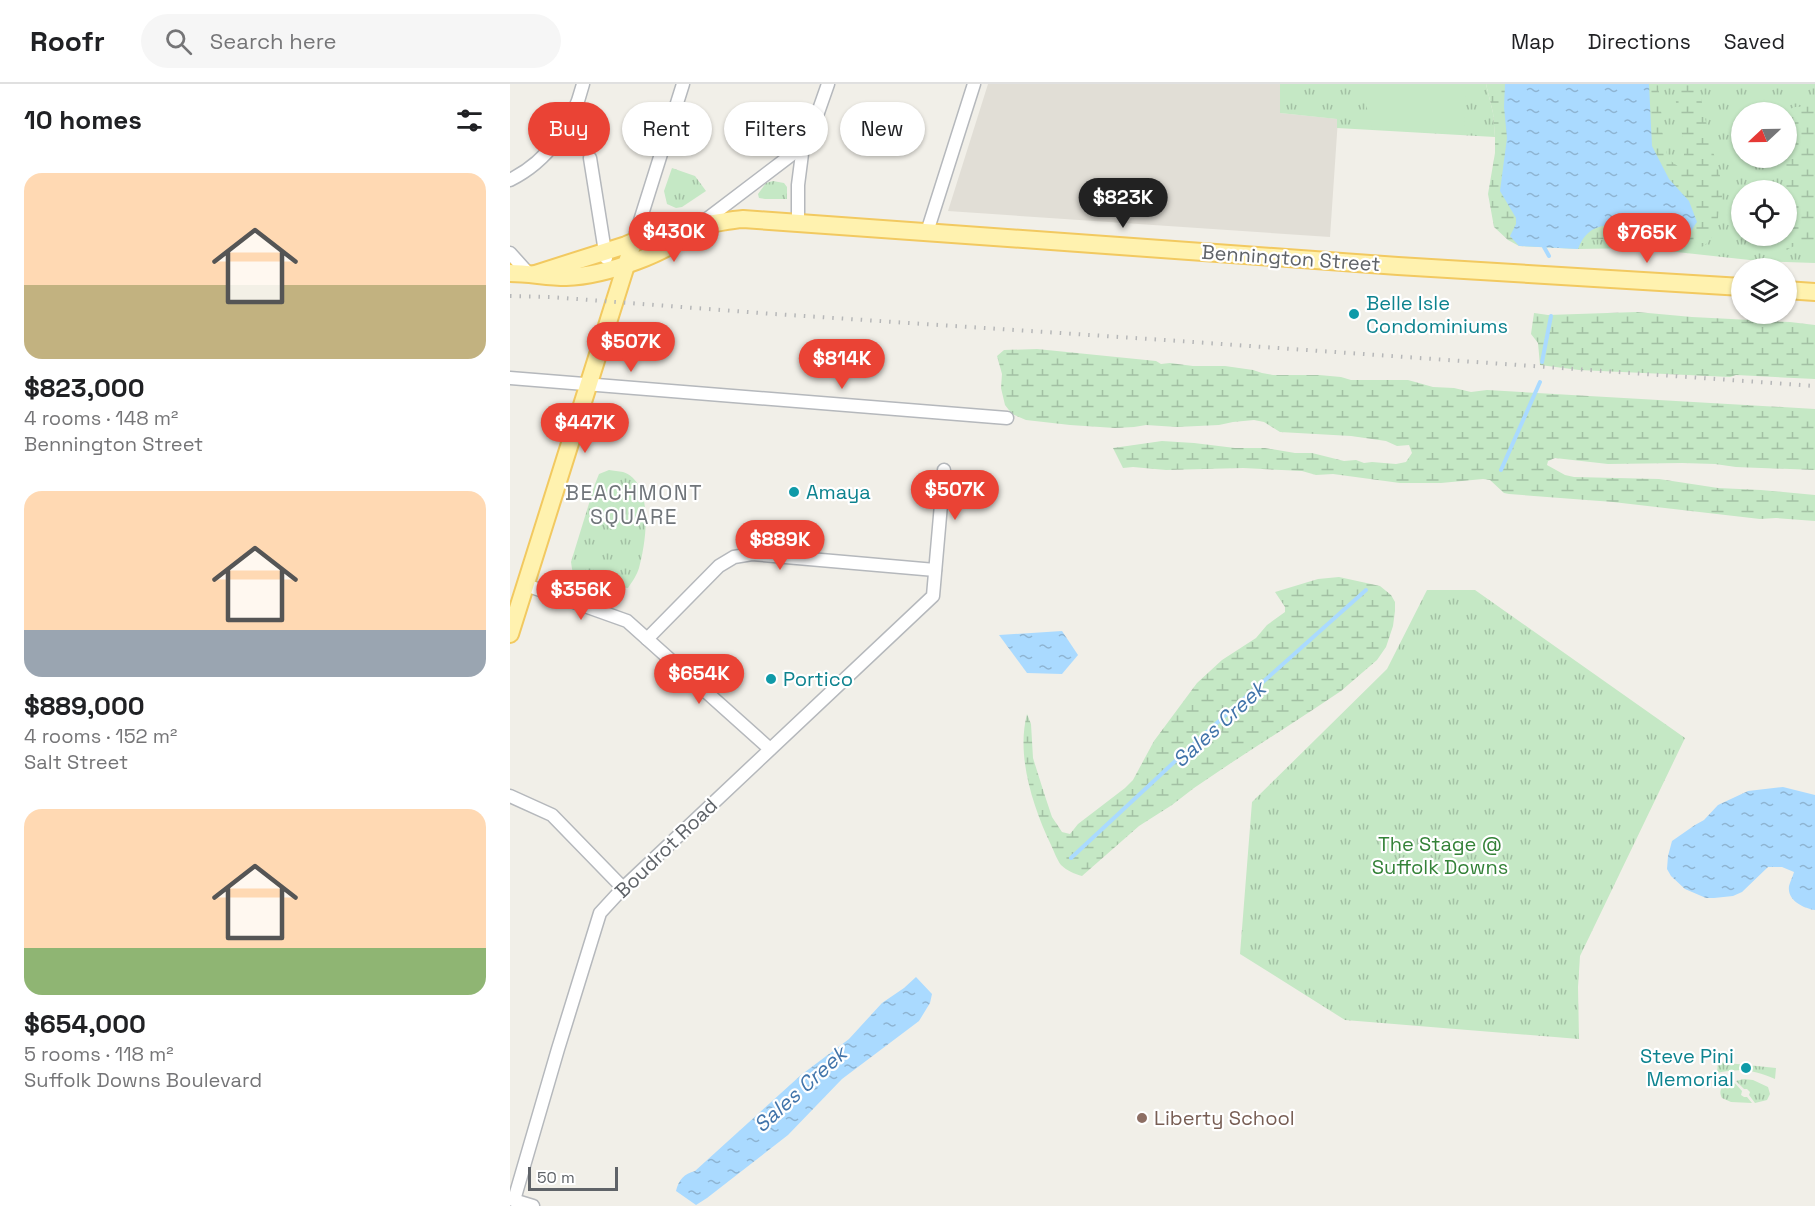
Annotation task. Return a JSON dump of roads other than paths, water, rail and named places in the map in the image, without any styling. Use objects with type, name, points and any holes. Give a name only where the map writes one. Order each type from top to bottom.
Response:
[{"type":"main road","name":"Bennington Street","points":[[531,274],[633,243],[674,225],[698,225],[736,220],[1398,266],[1731,286]]},
{"type":"main road","points":[[510,273],[564,277],[608,271],[626,266],[681,240],[698,225]]},
{"type":"main road","points":[[510,634],[633,243]]},
{"type":"main road","points":[[1797,291],[1815,292]]},
{"type":"street","points":[[510,180],[532,166],[554,144],[572,115],[583,84]]},
{"type":"street","points":[[633,243],[683,84]]},
{"type":"street","points":[[822,102],[828,84]]},
{"type":"street","points":[[927,232],[974,84]]},
{"type":"street","points":[[698,225],[790,156]]},
{"type":"street","points":[[798,223],[798,185],[802,156]]},
{"type":"street","points":[[590,158],[608,271]]},
{"type":"street","points":[[510,253],[531,274]]},
{"type":"street","points":[[510,378],[1007,418]]},
{"type":"street","name":"Boudrot Road","points":[[512,1200],[600,913],[623,888],[933,596],[944,470]]},
{"type":"street","points":[[647,639],[719,566],[734,557],[752,554],[935,570]]},
{"type":"street","points":[[526,585],[627,621],[770,749]]},
{"type":"street","points":[[510,796],[552,815],[623,888]]},
{"type":"street","points":[[512,1200],[533,1206]]},
{"type":"water","points":[[1505,84],[1649,84],[1652,146],[1669,179],[1689,201],[1697,222],[1689,235],[1675,239],[1666,221],[1659,225],[1628,228],[1622,223],[1595,228],[1590,231],[1578,249],[1519,246],[1510,236],[1516,224],[1516,218],[1500,191],[1507,138],[1504,107]]},
{"type":"water","points":[[1062,631],[1078,655],[1062,674],[1027,673],[999,635]]},
{"type":"water","points":[[1783,787],[1815,795],[1815,910],[1806,908],[1793,900],[1789,886],[1794,872],[1782,867],[1768,867],[1742,892],[1733,896],[1714,898],[1706,898],[1685,889],[1671,876],[1667,869],[1672,841],[1704,820],[1718,805],[1748,791]]},
{"type":"water","points":[[916,977],[932,994],[930,1003],[919,1021],[842,1079],[788,1135],[707,1198],[696,1205],[676,1191],[683,1178],[695,1171],[801,1075],[849,1039],[882,1003]]},
{"type":"waterway","name":"Sales Creek","points":[[1544,247],[1549,256]]},
{"type":"waterway","name":"Sales Creek","points":[[1542,362],[1551,316]]},
{"type":"waterway","name":"Sales Creek","points":[[1501,470],[1540,382]]},
{"type":"waterway","name":"Sales Creek","points":[[1071,858],[1199,739],[1366,590]]},
{"type":"railway","points":[[510,296],[1815,386]]},
{"type":"place","name":"Belle Isle Condominiums","points":[[1354,314]]},
{"type":"place","name":"Amaya","points":[[794,492]]},
{"type":"place","name":"Portico","points":[[771,679]]},
{"type":"place","name":"Steve Pini Memorial","points":[[1746,1068]]},
{"type":"place","name":"Liberty School","points":[[1142,1118]]},
{"type":"district","name":"BEACHMONT SQUARE","points":[[634,504]]},
{"type":"park label","name":"The Stage @ Suffolk Downs","points":[[1440,856]]}]
